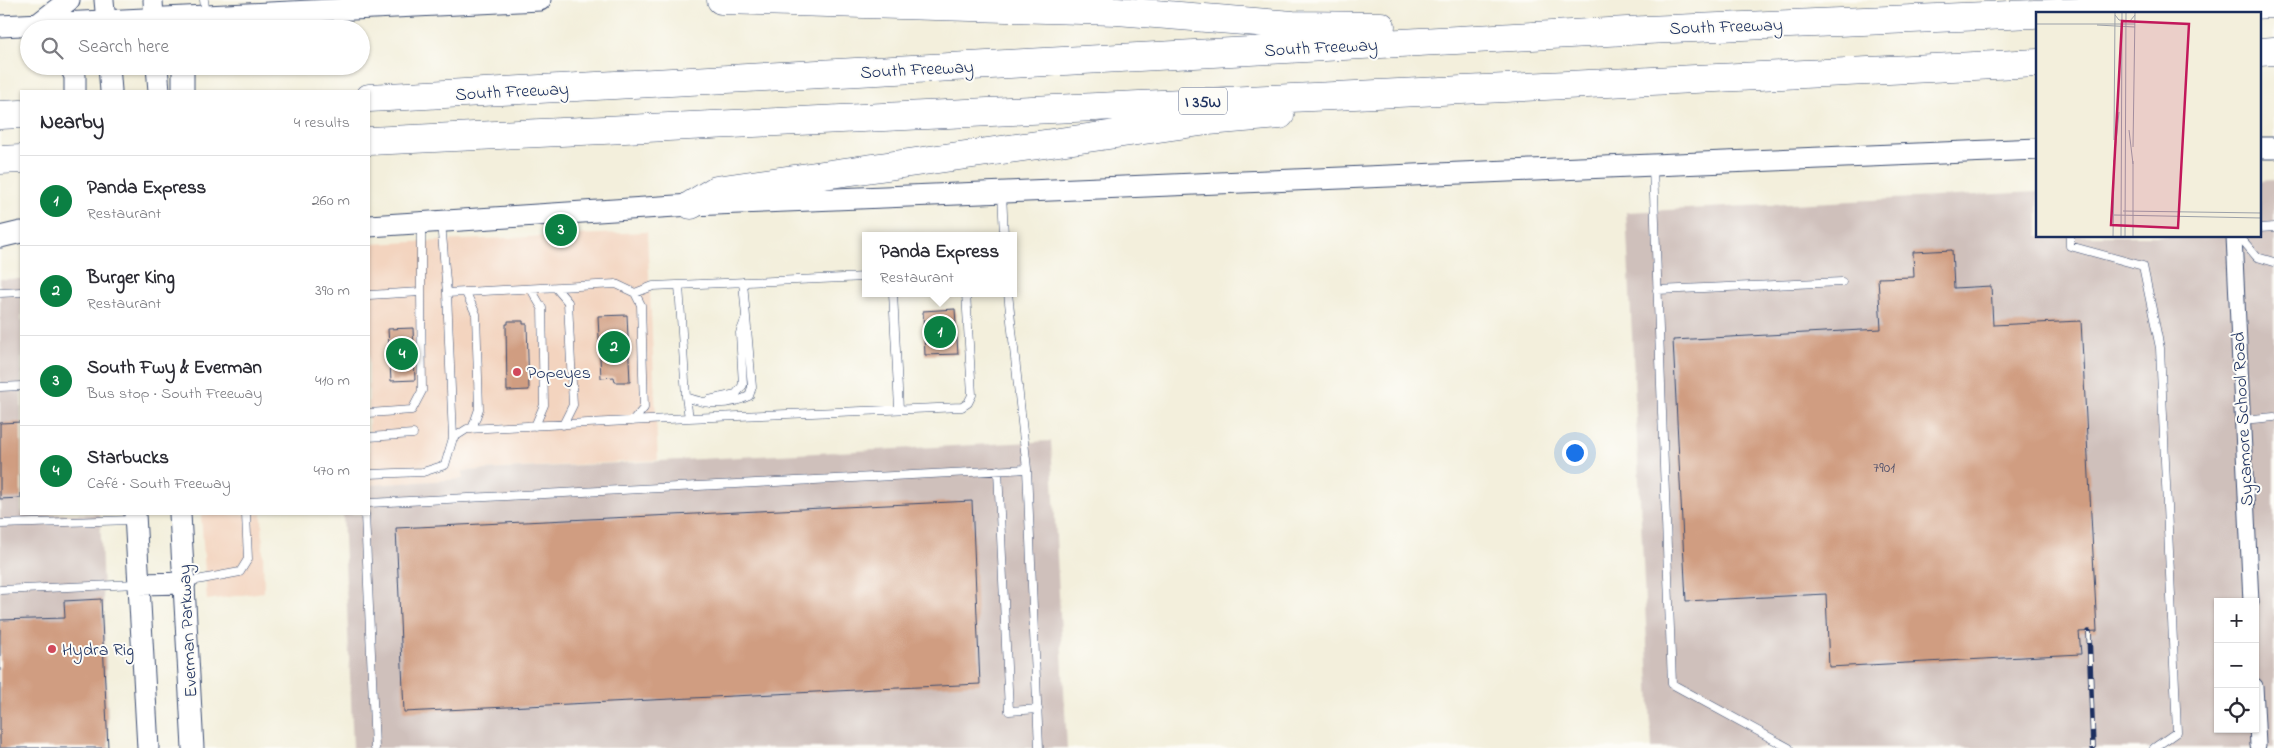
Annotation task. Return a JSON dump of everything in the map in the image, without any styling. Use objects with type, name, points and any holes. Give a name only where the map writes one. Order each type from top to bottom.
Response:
[{"type":"highway","points":[[721,0],[1116,11],[1328,27],[1610,19],[1646,30]]},
{"type":"highway","name":"South Freeway","points":[[2083,12],[2274,4]]},
{"type":"highway","name":"South Freeway","points":[[370,98],[1646,30],[2036,14]]},
{"type":"highway","name":"I 35W","points":[[370,141],[2036,62]]},
{"type":"highway","points":[[691,205],[716,190],[1208,121],[1413,104],[1466,88]]},
{"type":"highway","points":[[0,115],[20,114]]},
{"type":"highway","points":[[0,160],[20,159]]},
{"type":"main road","points":[[46,20],[69,0]]},
{"type":"main road","points":[[133,20],[154,16],[266,14],[342,5],[540,0]]},
{"type":"main road","points":[[0,26],[20,30]]},
{"type":"main road","points":[[0,35],[20,33]]},
{"type":"main road","points":[[74,75],[76,90]]},
{"type":"main road","points":[[110,75],[111,90]]},
{"type":"main road","points":[[158,75],[159,90]]},
{"type":"main road","points":[[182,75],[183,90]]},
{"type":"main road","points":[[370,226],[691,205],[2036,149]]},
{"type":"main road","points":[[0,237],[20,232]]},
{"type":"main road","points":[[0,243],[20,242]]},
{"type":"main road","name":"Everman Parkway","points":[[180,515],[193,748]]},
{"type":"main road","points":[[135,517],[148,748]]},
{"type":"main road","points":[[139,584],[185,583]]},
{"type":"street","points":[[104,0],[106,20]]},
{"type":"street","name":"Sycamore School Road","points":[[2234,238],[2251,598]]},
{"type":"street","points":[[2255,688],[2259,746]]},
{"type":"lane","points":[[1652,164],[1672,684],[1789,748]]},
{"type":"lane","points":[[1002,193],[1004,232]]},
{"type":"lane","points":[[370,413],[412,410],[422,391],[421,292],[431,223]]},
{"type":"lane","points":[[370,474],[423,472],[445,465],[453,438],[447,293],[431,223]]},
{"type":"lane","points":[[2070,238],[2070,246],[2143,266],[2160,348],[2176,732],[2154,748]]},
{"type":"lane","points":[[2241,238],[2257,257],[2274,262]]},
{"type":"lane","points":[[635,293],[653,286],[862,277]]},
{"type":"lane","points":[[686,397],[700,402],[737,402],[749,396],[752,387],[743,282]]},
{"type":"lane","points":[[1657,290],[1842,282]]},
{"type":"lane","points":[[447,293],[616,284],[635,293],[641,305],[644,408],[633,420]]},
{"type":"lane","points":[[679,285],[689,418]]},
{"type":"lane","points":[[556,288],[568,302],[573,405],[562,425]]},
{"type":"lane","points":[[531,289],[542,308],[544,406],[535,426]]},
{"type":"lane","points":[[0,293],[20,292]]},
{"type":"lane","points":[[370,295],[421,292]]},
{"type":"lane","points":[[466,293],[476,314],[479,409],[472,429]]},
{"type":"lane","points":[[893,297],[899,409]]},
{"type":"lane","points":[[453,438],[472,429],[633,420],[962,407],[968,403],[972,395],[966,297]]},
{"type":"lane","points":[[1008,297],[1027,469],[1039,748]]},
{"type":"lane","points":[[700,402],[736,394],[743,385],[740,333],[746,317]]},
{"type":"lane","points":[[0,387],[20,386]]},
{"type":"lane","points":[[2242,420],[2274,417]]},
{"type":"lane","points":[[370,437],[412,434]]},
{"type":"lane","points":[[370,502],[1027,469]]},
{"type":"lane","points":[[998,470],[1009,711],[1038,709]]},
{"type":"lane","points":[[185,583],[240,572],[248,559],[246,515]]},
{"type":"lane","points":[[365,515],[374,748]]},
{"type":"lane","points":[[0,524],[135,517]]},
{"type":"lane","points":[[0,590],[139,584]]},
{"type":"shaded area","points":[[2274,180],[2274,748],[1652,748],[1626,212],[2036,192],[2036,238],[2262,238],[2262,181]]},
{"type":"shaded area","points":[[647,232],[658,460],[463,471],[463,479],[370,485],[370,244]]},
{"type":"shaded area","points":[[0,279],[20,279],[20,515],[100,515],[109,748],[0,748]]},
{"type":"shaded area","points":[[1051,441],[1067,748],[353,748],[343,515],[370,515],[370,485],[463,479],[463,471]]},
{"type":"shaded area","points":[[201,515],[262,515],[264,592],[207,600]]},
{"type":"building","points":[[1952,250],[1954,288],[1991,286],[1993,325],[2081,321],[2097,631],[2079,632],[2081,654],[1829,667],[1826,594],[1686,601],[1673,340],[1881,329],[1878,278],[1914,277],[1913,252]]},
{"type":"building","points":[[955,309],[958,354],[925,355],[923,311]]},
{"type":"building","points":[[627,315],[630,382],[615,382],[614,377],[601,378],[598,316]]},
{"type":"building","name":"Popeyes","points":[[508,321],[523,321],[523,324],[527,324],[529,390],[507,391],[506,324],[508,324]]},
{"type":"building","points":[[413,328],[415,380],[391,381],[388,329]]},
{"type":"building","points":[[20,422],[20,498],[0,499],[0,423]]},
{"type":"building","points":[[972,501],[980,684],[404,712],[396,528]]},
{"type":"building","name":"Hydra Rig","points":[[101,599],[108,748],[0,748],[0,620],[65,618],[64,601]]},
{"type":"railway","points":[[2089,632],[2093,748]]},
{"type":"place","name":"South Fwy & Everman","points":[[561,230]]},
{"type":"place","name":"Panda Express","points":[[940,332]]},
{"type":"place","name":"Burger King","points":[[614,347]]},
{"type":"place","name":"Starbucks","points":[[402,354]]},
{"type":"place","name":"Popeyes","points":[[517,372]]},
{"type":"place","name":"Hydra Rig","points":[[52,649]]}]
